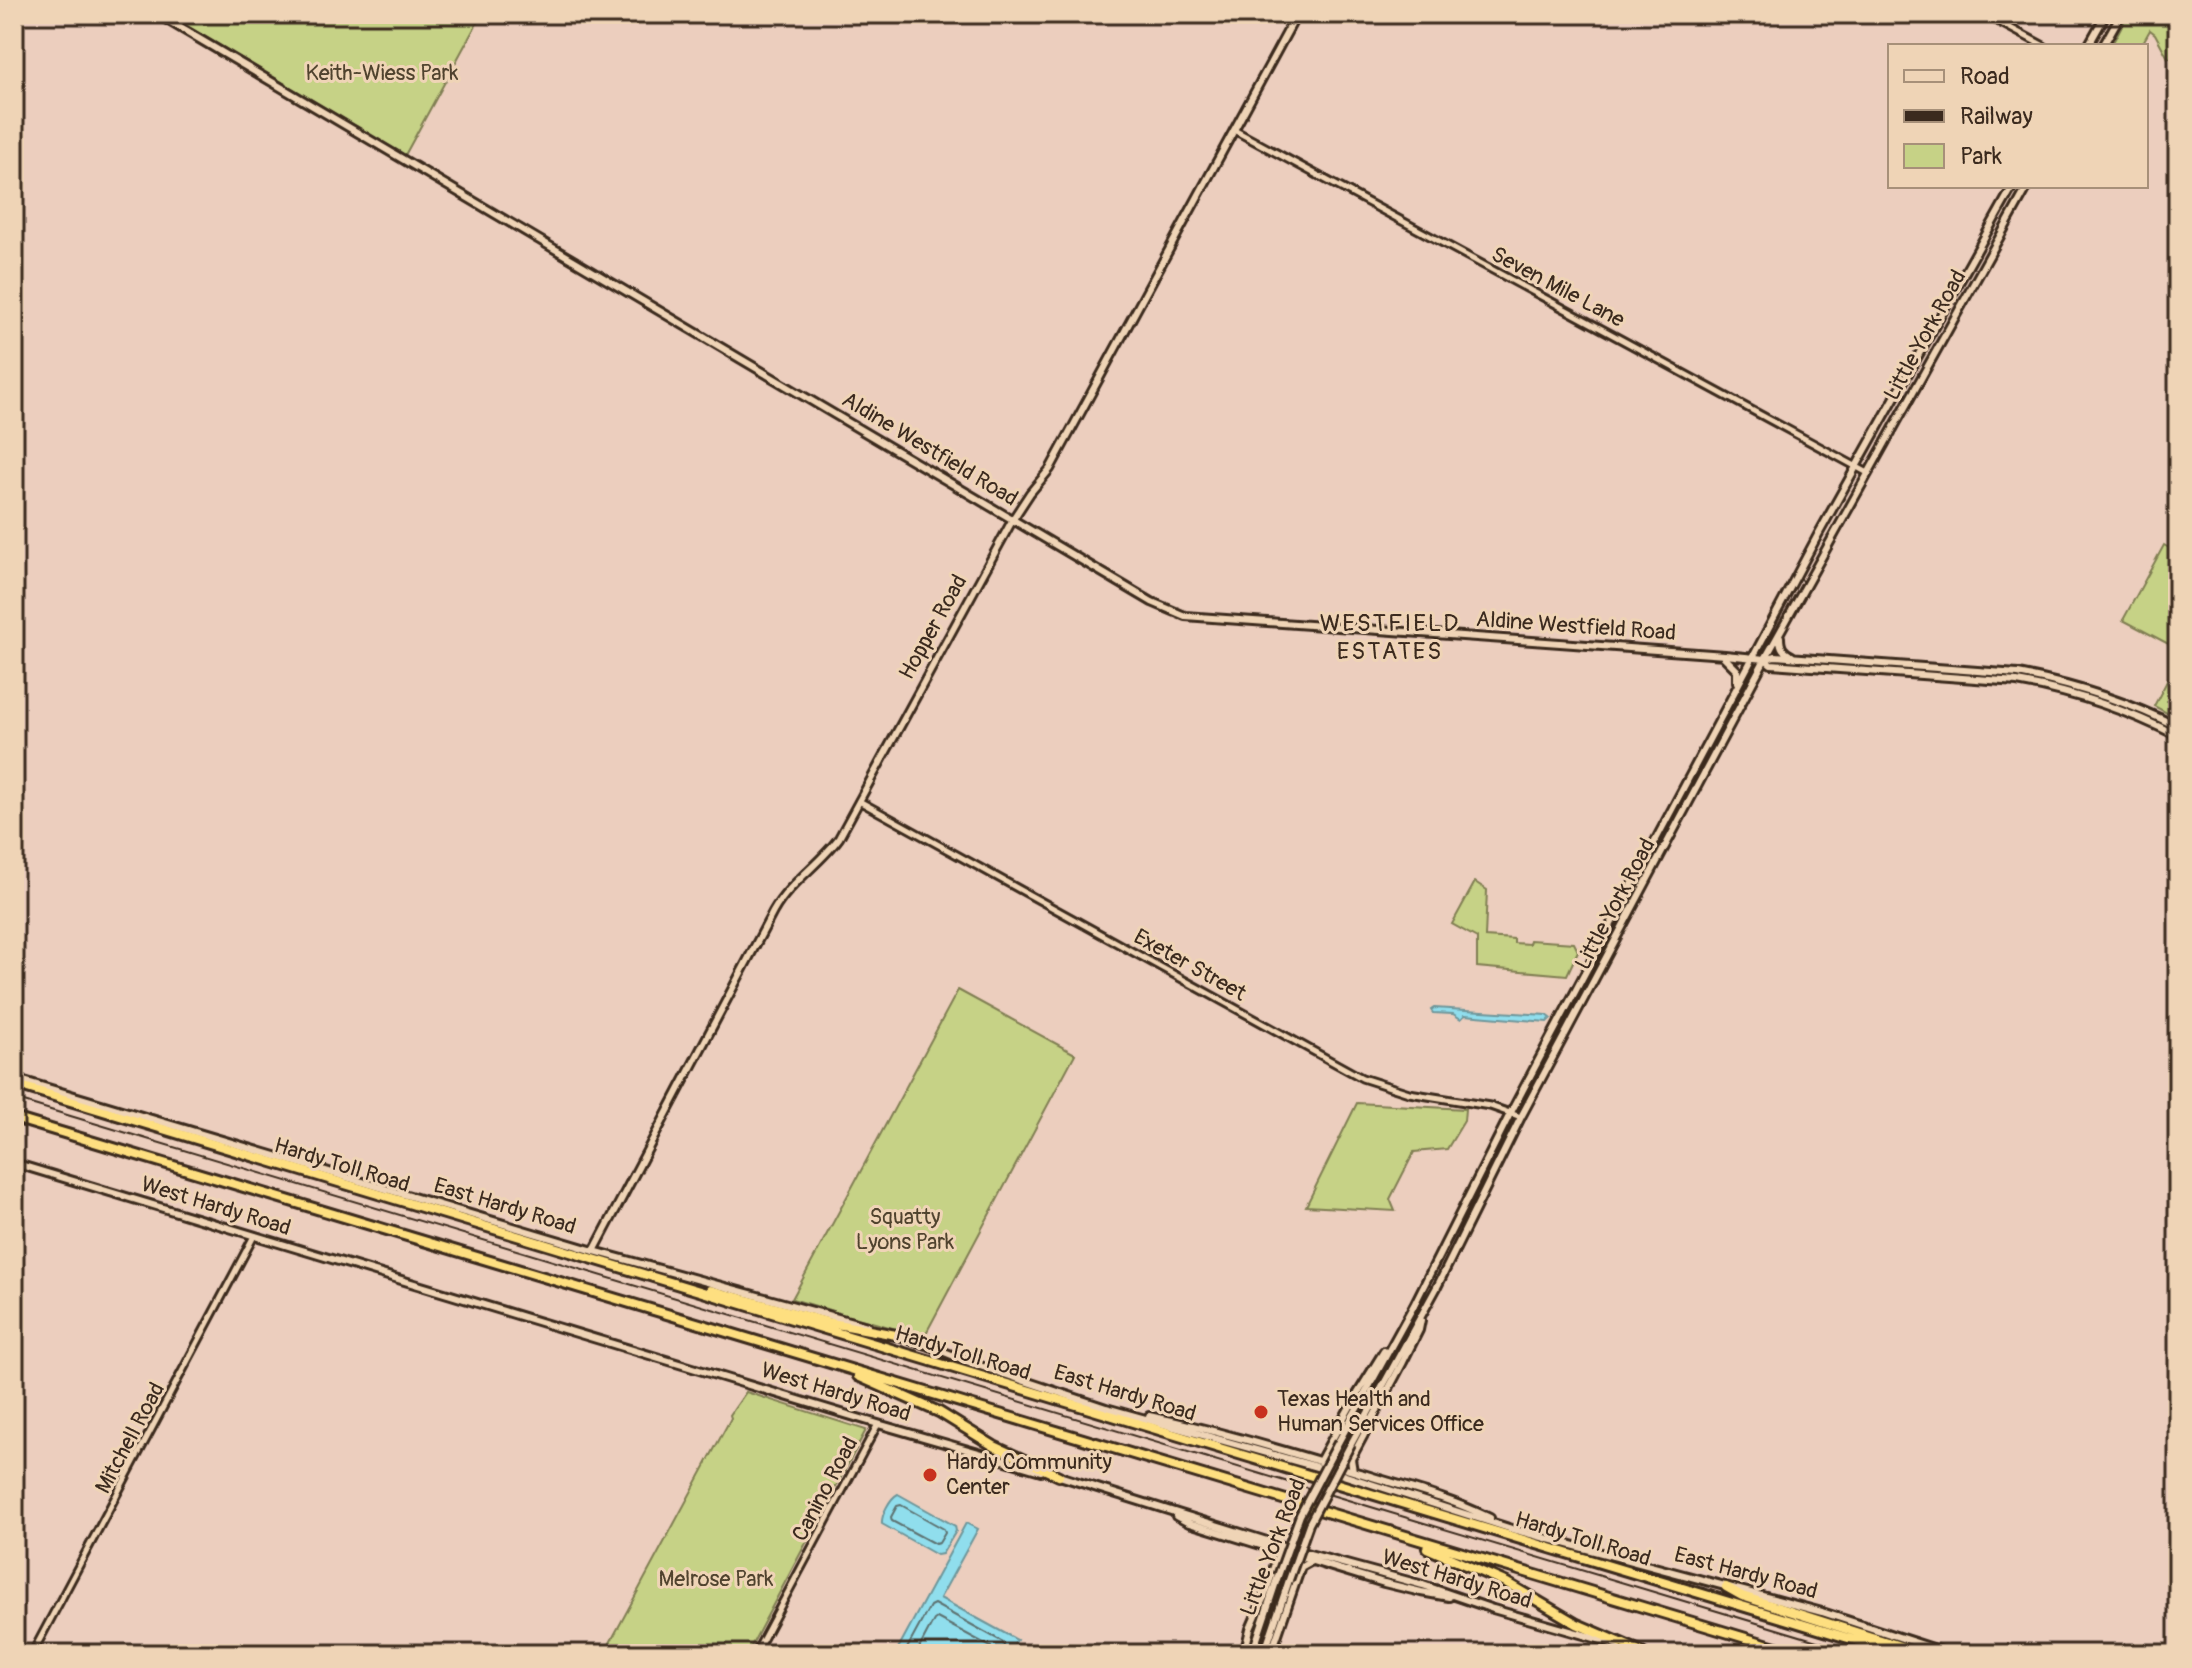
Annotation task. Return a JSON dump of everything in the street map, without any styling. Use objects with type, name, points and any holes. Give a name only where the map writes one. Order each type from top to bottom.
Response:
[{"type":"highway","name":"Hardy Toll Road","points":[[14,1081],[672,1284],[1901,1654]]},
{"type":"highway","points":[[14,1118],[1799,1654]]},
{"type":"highway","points":[[672,1284],[707,1289],[831,1323],[896,1335]]},
{"type":"highway","points":[[839,1367],[931,1408],[994,1446],[1059,1476]]},
{"type":"highway","points":[[1379,1528],[1495,1577],[1577,1624],[1645,1653]]},
{"type":"highway","points":[[1726,1587],[1742,1596],[1925,1654]]},
{"type":"main road","name":"Aldine Westfield Road","points":[[157,14],[1152,602],[1185,616],[1765,659],[1775,656],[2018,674],[2103,695],[2146,711],[2178,733]]},
{"type":"main road","name":"Hopper Road","points":[[594,1251],[777,905],[802,874],[825,856],[839,838],[1013,519],[1050,469],[1297,14]]},
{"type":"main road","points":[[2089,44],[2106,14]]},
{"type":"main road","points":[[2104,44],[2121,14]]},
{"type":"main road","name":"Little York Road","points":[[1252,1654],[1276,1573],[1300,1515],[1421,1293],[1476,1179],[1752,658],[2012,188]]},
{"type":"main road","name":"Little York Road","points":[[1264,1654],[1309,1524],[1431,1298],[1521,1117],[1765,659],[2027,188]]},
{"type":"main road","points":[[1781,633],[1782,648],[1795,658]]},
{"type":"main road","points":[[1720,654],[1737,670],[1736,689]]},
{"type":"main road","name":"Aldine Westfield Road","points":[[1765,659],[1771,664],[2017,682],[2100,703],[2178,733]]},
{"type":"main road","points":[[2100,703],[2103,695]]},
{"type":"main road","points":[[1629,888],[1640,893]]},
{"type":"main road","name":"East Hardy Road","points":[[14,1081],[594,1251],[896,1335],[1106,1408],[1324,1469],[1512,1529],[1822,1612],[1951,1654]]},
{"type":"main road","name":"West Hardy Road","points":[[14,1163],[1645,1653]]},
{"type":"main road","points":[[1476,1179],[1488,1185]]},
{"type":"main road","points":[[1421,1293],[1431,1298]]},
{"type":"main road","points":[[1320,1461],[1372,1369],[1414,1305]]},
{"type":"main road","points":[[1353,1471],[1351,1459],[1419,1330],[1424,1309]]},
{"type":"main road","points":[[1106,1408],[1179,1421],[1320,1461],[1462,1505],[1512,1529]]},
{"type":"main road","points":[[1329,1444],[1330,1450],[1338,1456],[1347,1457],[1354,1453]]},
{"type":"main road","points":[[1159,1507],[1189,1523],[1310,1562],[1421,1592],[1464,1599]]},
{"type":"main road","points":[[1276,1573],[1279,1551]]},
{"type":"main road","points":[[1244,1654],[1250,1629],[1280,1563],[1288,1562],[1297,1567],[1299,1573]]},
{"type":"main road","points":[[1271,1654],[1302,1565],[1310,1562]]},
{"type":"street","points":[[1984,14],[2040,44]]},
{"type":"street","name":"Seven Mile Lane","points":[[1234,130],[1868,473]]},
{"type":"street","name":"Exeter Street","points":[[858,801],[1362,1078],[1409,1093],[1490,1106],[1521,1117]]},
{"type":"street","name":"Mitchell Road","points":[[32,1654],[254,1236]]},
{"type":"street","name":"Canino Road","points":[[755,1654],[878,1424]]},
{"type":"green space","name":"Keith-Wiess Park","points":[[167,14],[482,14],[405,155]]},
{"type":"green space","points":[[2128,14],[2178,14],[2178,58],[2168,58],[2150,30],[2142,44],[2112,44]]},
{"type":"green space","points":[[2178,541],[2178,649],[2123,620],[2164,545],[2173,550]]},
{"type":"green space","points":[[2178,660],[2178,719],[2154,706]]},
{"type":"green space","points":[[1475,882],[1487,890],[1485,937],[1514,939],[1514,943],[1529,944],[1530,940],[1574,943],[1578,951],[1567,975],[1477,967],[1477,938],[1452,924]]},
{"type":"green space","name":"Squatty Lyons Park","points":[[958,990],[1075,1054],[924,1337],[841,1316],[792,1299]]},
{"type":"green space","points":[[1357,1103],[1465,1109],[1464,1121],[1447,1149],[1414,1152],[1390,1199],[1395,1211],[1306,1206]]},
{"type":"green space","name":"Melrose Park","points":[[746,1392],[866,1430],[747,1654],[604,1654],[730,1415]]},
{"type":"water","points":[[1431,1010],[1547,1015],[1551,1018],[1547,1022],[1465,1015],[1461,1019],[1453,1014],[1433,1013]]},
{"type":"water","points":[[898,1494],[955,1526],[956,1531],[942,1554],[937,1555],[882,1524],[887,1507]]},
{"type":"water","points":[[966,1523],[978,1529],[940,1598],[1017,1640],[1009,1654],[895,1654]]},
{"type":"waterway","points":[[2172,14],[2178,22]]},
{"type":"railway","points":[[14,1099],[1860,1654]]},
{"type":"place","name":"Texas Health and Human Services Office","points":[[1261,1412]]},
{"type":"place","name":"Hardy Community Center","points":[[930,1475]]},
{"type":"district","name":"WESTFIELD ESTATES","points":[[1390,637]]}]
